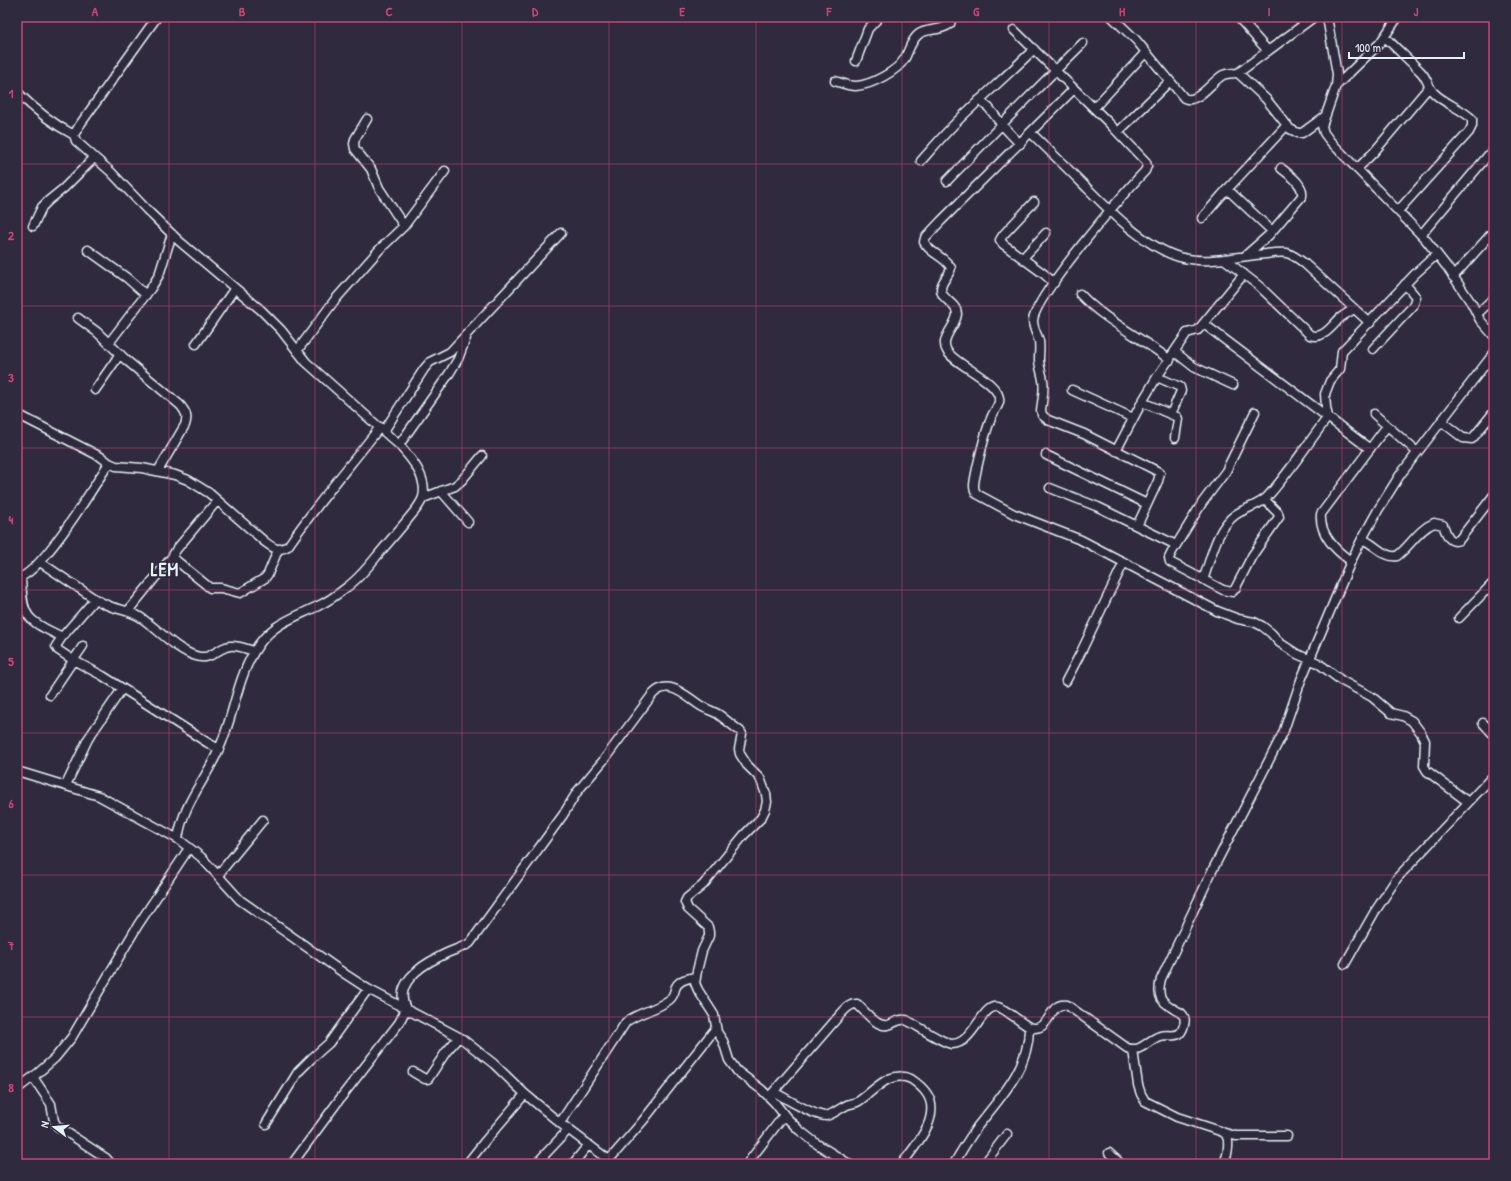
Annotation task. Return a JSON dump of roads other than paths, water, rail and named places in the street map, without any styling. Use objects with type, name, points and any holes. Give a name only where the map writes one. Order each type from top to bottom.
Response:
[{"type":"street","points":[[74,135],[158,17]]},
{"type":"street","points":[[856,62],[868,28],[878,17]]},
{"type":"street","points":[[835,81],[856,86],[888,74],[905,59],[913,41],[918,34],[924,31],[938,30],[946,27],[950,24],[952,17]]},
{"type":"street","points":[[1112,17],[1146,52],[1184,98],[1192,100],[1221,76],[1228,73],[1238,73],[1242,75],[1266,99],[1287,126],[1294,132],[1302,133],[1324,117]]},
{"type":"street","points":[[1238,17],[1268,51]]},
{"type":"street","points":[[1238,73],[1314,17]]},
{"type":"street","points":[[1327,17],[1337,74],[1336,86],[1324,117],[1322,126],[1324,132],[1437,254],[1472,304],[1477,314],[1494,336]]},
{"type":"street","points":[[1336,86],[1385,37],[1398,17]]},
{"type":"street","points":[[1014,30],[1144,158],[1147,166],[1145,171],[1110,211],[1054,283],[1037,308],[1033,321],[1038,341],[1040,366],[1044,380],[1041,410],[1042,415],[1048,420],[1084,434],[1160,473],[1158,481],[1137,526]]},
{"type":"street","points":[[1385,37],[1421,72],[1427,80],[1429,88],[1442,99],[1467,114],[1472,119],[1472,126],[1469,132],[1398,211]]},
{"type":"street","points":[[948,181],[1083,43]]},
{"type":"street","points":[[921,161],[979,100],[1034,50]]},
{"type":"street","points":[[1094,108],[1146,52]]},
{"type":"street","points":[[1118,132],[1170,81]]},
{"type":"street","points":[[1074,88],[1031,133],[941,221],[925,238],[924,242],[932,251],[949,263],[951,268],[941,289],[942,294],[956,309],[957,314],[945,341],[945,347],[957,361],[988,382],[999,396],[1000,401],[990,422],[981,454],[974,491],[1014,514],[1081,540],[1217,611],[1238,619],[1254,622],[1262,626],[1280,643],[1297,654],[1326,668],[1345,683],[1372,697],[1391,713],[1403,716],[1412,722],[1421,732],[1425,741],[1424,766],[1427,771],[1468,802]]},
{"type":"street","points":[[1357,169],[1429,88]]},
{"type":"street","points":[[17,92],[43,115],[62,129],[74,135],[76,141],[111,172],[172,234],[261,310],[281,330],[306,362],[399,445],[411,458],[424,486],[423,498],[418,508],[364,571],[348,587],[321,604],[287,620],[274,628],[254,651],[244,674],[219,749],[188,806],[180,826],[178,839]]},
{"type":"street","points":[[979,100],[989,108],[1002,125],[1020,144]]},
{"type":"street","points":[[367,119],[355,139],[355,149],[371,169],[378,188],[404,226]]},
{"type":"street","points":[[1202,218],[1287,126]]},
{"type":"street","points":[[1031,133],[1110,211],[1140,236],[1162,250],[1193,260],[1210,261],[1245,256],[1286,253],[1295,257],[1370,322]]},
{"type":"street","points":[[1421,235],[1490,153]]},
{"type":"street","points":[[33,226],[42,207],[64,188],[94,158]]},
{"type":"street","points":[[1245,256],[1272,232],[1302,196],[1303,192],[1301,187],[1281,168]]},
{"type":"street","points":[[298,351],[334,301],[404,226],[445,171]]},
{"type":"street","points":[[1228,189],[1272,232]]},
{"type":"street","points":[[1034,202],[1000,240],[1002,244],[1023,258],[1054,283]]},
{"type":"street","points":[[1453,277],[1494,231]]},
{"type":"street","points":[[17,414],[101,457],[109,464],[158,471],[188,480],[209,493],[256,536],[278,550],[288,546],[316,508],[382,429],[424,368],[430,362],[450,352],[561,233]]},
{"type":"street","points":[[1023,258],[1046,233]]},
{"type":"street","points":[[109,343],[146,295],[158,275],[172,234]]},
{"type":"street","points":[[88,250],[127,278],[146,295]]},
{"type":"street","points":[[1203,580],[1218,540],[1227,522],[1236,515],[1265,500],[1294,464],[1328,417],[1325,394],[1330,381],[1340,369],[1342,351],[1405,284],[1437,254]]},
{"type":"street","points":[[1224,259],[1276,301],[1310,335],[1314,336],[1331,329],[1342,317],[1354,308]]},
{"type":"street","points":[[1116,451],[1142,402],[1188,333],[1198,330],[1204,324],[1244,274]]},
{"type":"street","points":[[1373,349],[1413,306],[1416,297],[1405,284]]},
{"type":"street","points":[[196,344],[235,288]]},
{"type":"street","points":[[1080,294],[1094,308],[1151,345],[1170,360]]},
{"type":"street","points":[[1477,314],[1494,298]]},
{"type":"street","points":[[78,318],[109,343],[186,412],[187,419],[185,425],[158,471]]},
{"type":"street","points":[[1204,324],[1370,449]]},
{"type":"street","points":[[399,445],[449,374],[458,359],[468,334]]},
{"type":"street","points":[[1175,352],[1194,366],[1233,385]]},
{"type":"street","points":[[771,1095],[834,1021],[849,1005],[853,1003],[857,1004],[878,1024],[883,1026],[901,1019],[906,1020],[944,1042],[952,1044],[965,1040],[991,1008],[996,1007],[1002,1009],[1028,1027],[1039,1028],[1044,1025],[1058,1006],[1062,1004],[1067,1005],[1127,1048],[1133,1050],[1140,1048],[1161,1035],[1178,1035],[1181,1032],[1184,1017],[1181,1013],[1161,1000],[1159,993],[1162,980],[1212,871],[1277,746],[1309,659],[1351,561],[1378,510],[1400,475],[1494,353]]},
{"type":"street","points":[[95,390],[120,354]]},
{"type":"street","points":[[1158,377],[1180,387],[1181,391],[1171,414]]},
{"type":"street","points":[[1072,390],[1133,418]]},
{"type":"street","points":[[1142,402],[1171,414],[1178,419],[1175,438]]},
{"type":"street","points":[[1255,412],[1226,471],[1202,503],[1176,545],[1169,558],[1170,562],[1203,580],[1228,592],[1232,592],[1252,556],[1279,517],[1278,513],[1265,500]]},
{"type":"street","points":[[1441,421],[1463,438],[1472,439],[1494,412]]},
{"type":"street","points":[[1374,414],[1417,452]]},
{"type":"street","points":[[1351,561],[1343,556],[1330,541],[1322,525],[1321,514],[1388,426]]},
{"type":"street","points":[[1046,455],[1147,504]]},
{"type":"street","points":[[423,498],[455,486],[482,456]]},
{"type":"street","points":[[62,637],[34,621],[28,615],[23,600],[19,578],[31,572],[40,562],[81,508],[109,464]]},
{"type":"street","points":[[1050,488],[1098,508],[1176,545]]},
{"type":"street","points":[[441,492],[468,522]]},
{"type":"street","points":[[1362,540],[1374,545],[1388,556],[1397,556],[1425,529],[1434,523],[1443,525],[1448,537],[1452,541],[1459,540],[1494,495]]},
{"type":"street","points":[[128,611],[217,501]]},
{"type":"street","points":[[172,557],[210,588],[221,588],[240,593],[265,578],[278,550]]},
{"type":"street","points":[[40,562],[95,599],[140,617],[189,653],[196,656],[208,657],[228,646],[242,647],[254,651]]},
{"type":"street","points":[[1066,681],[1124,562]]},
{"type":"street","points":[[1459,618],[1494,582]]},
{"type":"street","points":[[95,599],[62,637],[57,644],[57,648],[73,660],[103,676],[219,749]]},
{"type":"street","points":[[50,695],[84,646]]},
{"type":"street","points":[[406,1009],[402,996],[406,983],[419,970],[438,957],[463,948],[470,943],[563,815],[577,792],[603,761],[652,695],[662,688],[669,688],[684,693],[701,706],[717,714],[740,731],[742,734],[739,749],[740,754],[747,765],[760,778],[766,794],[767,802],[761,818],[744,835],[703,885],[687,898],[686,902],[688,909],[708,927],[709,936],[702,951],[695,976],[695,983],[714,1015],[716,1028],[733,1065],[762,1090],[771,1095],[820,1115],[828,1116],[847,1104],[858,1102],[891,1078],[900,1076],[911,1079],[922,1087],[930,1100],[931,1109],[927,1127],[902,1164]]},
{"type":"street","points":[[66,785],[88,739],[122,689]]},
{"type":"street","points":[[1483,723],[1494,735]]},
{"type":"street","points":[[17,771],[99,796],[178,839],[201,857],[240,900],[312,952],[368,989],[459,1037],[494,1064],[525,1094],[568,1130],[611,1162],[716,1028]]},
{"type":"street","points":[[1345,964],[1374,913],[1397,878],[1494,775]]},
{"type":"street","points":[[218,875],[263,820]]},
{"type":"street","points":[[19,1084],[33,1077],[55,1058],[72,1037],[138,925],[189,848]]},
{"type":"street","points":[[560,1123],[626,1022],[633,1017],[648,1012],[669,1000],[674,995],[678,982],[695,976]]},
{"type":"street","points":[[266,1124],[298,1072],[329,1043],[368,989]]},
{"type":"street","points":[[292,1164],[398,1023],[406,1009]]},
{"type":"street","points":[[954,1164],[976,1129],[1010,1085],[1027,1049],[1029,1039],[1028,1027]]},
{"type":"street","points":[[413,1072],[425,1079],[428,1079],[446,1052],[459,1037]]},
{"type":"street","points":[[1133,1050],[1138,1085],[1145,1100],[1177,1117],[1225,1133],[1243,1136],[1287,1136]]},
{"type":"street","points":[[33,1077],[51,1104],[54,1121],[57,1126],[106,1158],[111,1164]]},
{"type":"street","points":[[466,1164],[525,1094]]},
{"type":"street","points":[[771,1095],[784,1115],[799,1130],[849,1164]]},
{"type":"street","points":[[747,1164],[784,1115]]},
{"type":"street","points":[[536,1164],[568,1130]]},
{"type":"street","points":[[1222,1164],[1227,1159],[1228,1137],[1225,1133]]},
{"type":"street","points":[[984,1164],[1007,1134]]},
{"type":"street","points":[[573,1164],[588,1145]]},
{"type":"street","points":[[1110,1153],[1121,1164]]},
{"type":"district","name":"LEM","points":[[165,570]]}]
